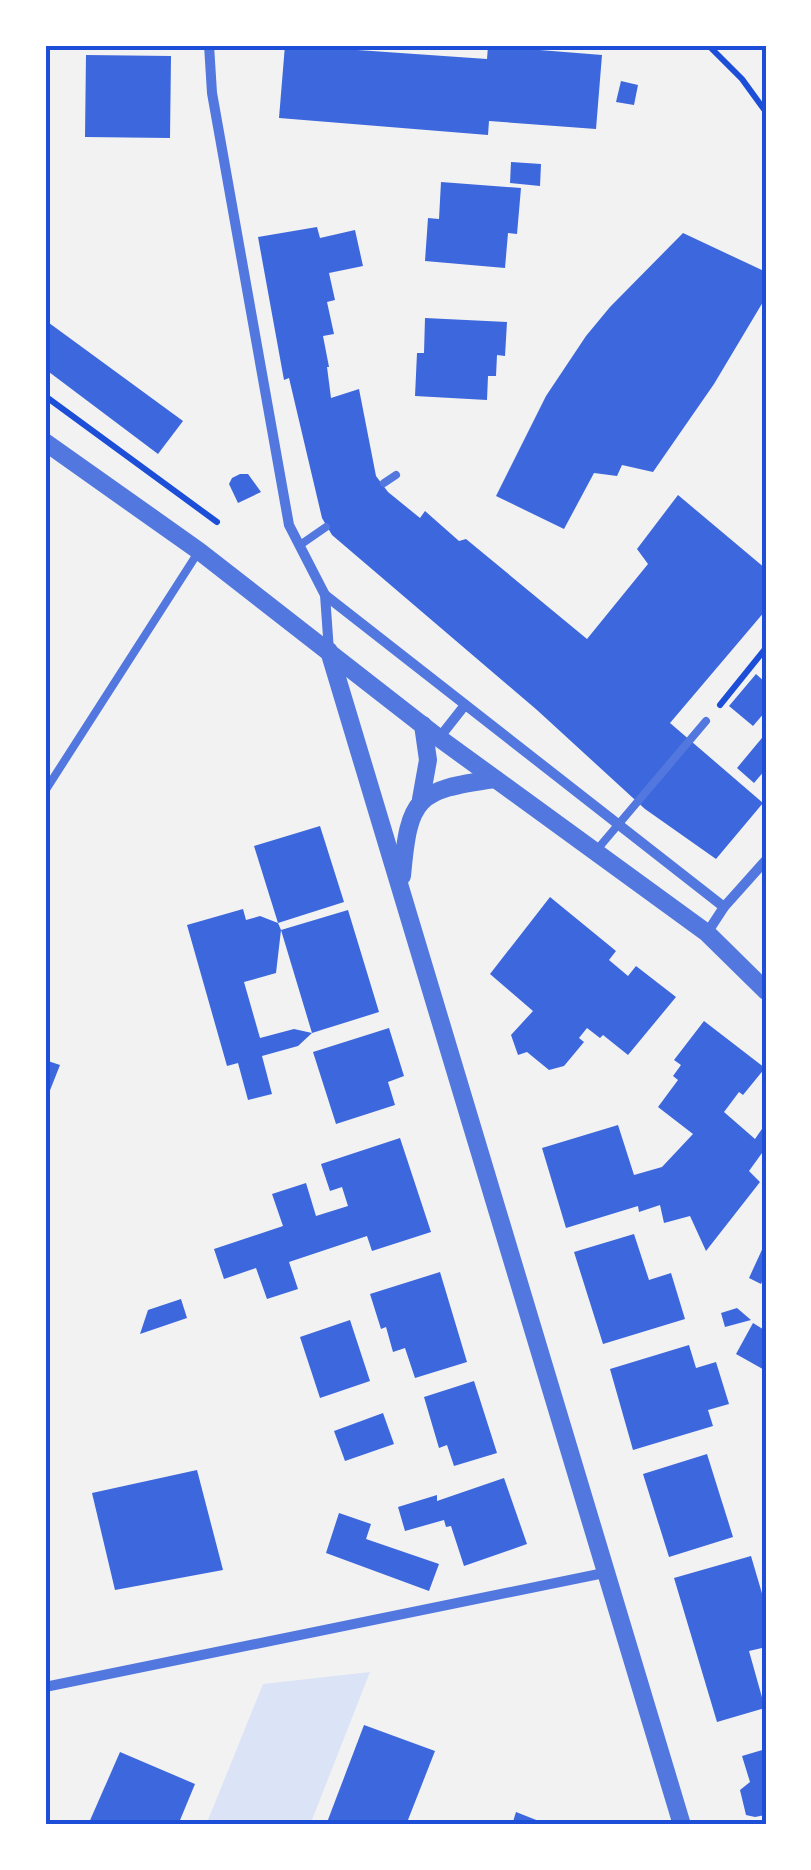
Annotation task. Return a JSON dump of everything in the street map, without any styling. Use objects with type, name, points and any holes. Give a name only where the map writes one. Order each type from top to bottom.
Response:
[{"type":"street","points":[[208,45],[212,92],[289,524],[325,595],[329,651],[682,1825]]},
{"type":"street","points":[[45,442],[199,551],[439,738],[707,933],[766,991]]},
{"type":"street","points":[[325,595],[724,908]]},
{"type":"street","points":[[439,738],[465,705]]},
{"type":"street","points":[[401,886],[406,829],[421,799],[428,760],[423,725]]},
{"type":"street","points":[[421,799],[444,787],[495,779]]},
{"type":"street","points":[[707,933],[766,860]]},
{"type":"street","points":[[45,1686],[604,1573]]},
{"type":"lane","points":[[384,483],[396,475]]},
{"type":"lane","points":[[300,545],[326,527]]},
{"type":"lane","points":[[45,791],[199,551]]},
{"type":"lane","points":[[595,852],[706,721]]},
{"type":"path","points":[[708,45],[742,79],[766,112]]},
{"type":"path","points":[[45,396],[217,522]]},
{"type":"path","points":[[706,721],[766,648]]},
{"type":"shaded area","points":[[370,1672],[310,1825],[206,1825],[263,1684]]},
{"type":"building","points":[[285,45],[487,59],[488,46],[602,55],[596,129],[489,121],[488,135],[279,118]]},
{"type":"building","points":[[86,55],[171,56],[170,138],[85,137]]},
{"type":"building","points":[[621,81],[638,85],[634,105],[616,102]]},
{"type":"building","points":[[511,162],[541,164],[540,186],[510,183]]},
{"type":"building","points":[[441,182],[521,188],[517,234],[508,233],[505,268],[425,261],[428,218],[439,219]]},
{"type":"building","points":[[317,227],[320,238],[355,230],[363,266],[329,273],[335,300],[327,302],[334,334],[323,336],[331,398],[359,389],[376,476],[388,492],[420,518],[425,511],[459,541],[466,539],[587,639],[648,564],[637,549],[678,495],[766,569],[766,610],[670,723],[763,803],[716,859],[645,809],[537,710],[332,535],[322,518],[289,378],[284,380],[258,237]]},
{"type":"building","points":[[683,233],[766,272],[766,297],[714,384],[653,472],[622,465],[617,476],[594,473],[564,529],[496,496],[546,396],[586,336]]},
{"type":"building","points":[[425,318],[507,322],[505,356],[497,355],[496,376],[488,376],[487,400],[415,396],[417,353],[424,353]]},
{"type":"building","points":[[45,320],[183,421],[158,454],[45,369]]},
{"type":"building","points":[[240,474],[248,474],[261,492],[238,503],[229,484]]},
{"type":"building","points":[[756,674],[766,683],[766,711],[753,726],[729,706]]},
{"type":"building","points":[[766,733],[766,769],[754,783],[737,768]]},
{"type":"building","points":[[320,826],[344,902],[278,923],[254,846]]},
{"type":"building","points":[[550,897],[616,951],[609,960],[628,976],[636,966],[676,997],[628,1055],[587,1028],[579,1038],[584,1042],[564,1066],[549,1070],[527,1052],[518,1055],[511,1035],[533,1011],[490,974]]},
{"type":"building","points":[[243,909],[246,920],[260,916],[278,923],[281,930],[276,973],[244,982],[260,1038],[294,1029],[312,1033],[298,1046],[262,1056],[272,1094],[248,1100],[238,1063],[227,1066],[187,925]]},
{"type":"building","points":[[348,910],[379,1012],[312,1033],[281,930]]},
{"type":"building","points":[[704,1021],[765,1068],[724,1112],[755,1139],[766,1123],[766,1155],[762,1153],[749,1171],[760,1182],[706,1251],[690,1216],[664,1223],[660,1205],[639,1212],[638,1206],[566,1228],[542,1148],[618,1125],[634,1175],[662,1167],[693,1134],[658,1107],[678,1080],[673,1076],[681,1065],[674,1060]]},
{"type":"building","points":[[389,1028],[404,1076],[388,1082],[395,1105],[336,1124],[313,1052]]},
{"type":"building","points":[[45,1060],[60,1065],[45,1103]]},
{"type":"building","points":[[400,1138],[431,1232],[372,1251],[367,1236],[289,1262],[298,1289],[267,1299],[256,1268],[224,1279],[214,1249],[283,1226],[272,1194],[306,1183],[316,1216],[348,1206],[342,1187],[330,1191],[321,1164]]},
{"type":"building","points":[[634,1234],[649,1280],[671,1273],[685,1319],[603,1344],[574,1252]]},
{"type":"building","points":[[766,1241],[766,1273],[761,1284],[749,1278]]},
{"type":"building","points":[[440,1272],[467,1362],[415,1378],[405,1348],[393,1352],[370,1294]]},
{"type":"building","points":[[181,1299],[187,1318],[140,1334],[148,1310]]},
{"type":"building","points":[[737,1308],[751,1320],[725,1327],[721,1313]]},
{"type":"building","points":[[350,1320],[370,1381],[320,1398],[300,1337]]},
{"type":"building","points":[[753,1323],[766,1331],[766,1371],[736,1354]]},
{"type":"building","points":[[689,1345],[696,1368],[716,1362],[729,1404],[708,1410],[713,1426],[633,1450],[610,1369]]},
{"type":"building","points":[[474,1381],[497,1453],[454,1466],[447,1445],[439,1448],[424,1397]]},
{"type":"building","points":[[383,1413],[394,1444],[345,1461],[334,1431]]},
{"type":"building","points":[[707,1454],[733,1537],[669,1557],[643,1474]]},
{"type":"building","points":[[197,1470],[223,1570],[115,1590],[92,1493]]},
{"type":"building","points":[[504,1478],[527,1544],[464,1566],[451,1526],[446,1527],[444,1520],[405,1531],[398,1507],[437,1495],[437,1501]]},
{"type":"building","points":[[339,1513],[371,1524],[366,1539],[439,1564],[429,1591],[326,1553]]},
{"type":"building","points":[[751,1556],[766,1607],[766,1647],[749,1651],[765,1708],[717,1722],[674,1578]]},
{"type":"building","points":[[364,1725],[435,1751],[406,1825],[326,1825]]},
{"type":"building","points":[[766,1749],[766,1815],[746,1815],[740,1790],[750,1782],[742,1756]]},
{"type":"building","points":[[120,1752],[195,1784],[178,1825],[88,1825]]},
{"type":"building","points":[[516,1812],[549,1825],[512,1825]]}]
